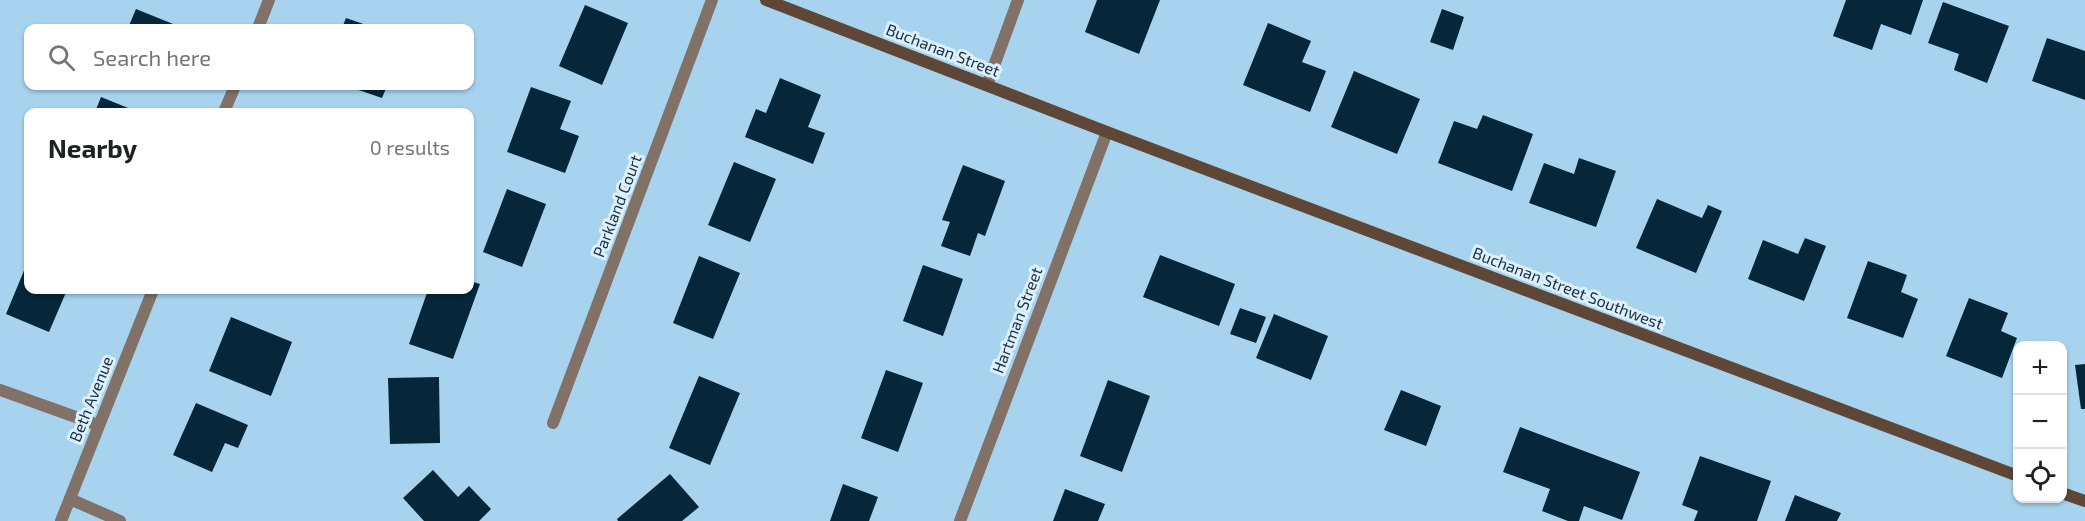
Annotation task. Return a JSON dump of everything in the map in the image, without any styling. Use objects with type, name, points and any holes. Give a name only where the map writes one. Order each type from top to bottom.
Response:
[{"type":"street","points":[[260,24],[269,0]]},
{"type":"street","name":"Parkland Court","points":[[553,423],[712,0]]},
{"type":"street","name":"Buchanan Street","points":[[766,0],[1107,132]]},
{"type":"street","points":[[987,85],[1018,0]]},
{"type":"street","points":[[226,108],[233,90]]},
{"type":"street","name":"Buchanan Street Southwest","points":[[1107,132],[2013,474]]},
{"type":"street","name":"Hartman Street","points":[[960,521],[1107,132]]},
{"type":"street","name":"Beth Avenue","points":[[61,521],[151,294]]},
{"type":"street","points":[[0,390],[98,425]]},
{"type":"street","points":[[2067,495],[2085,501]]},
{"type":"street","points":[[70,499],[120,521]]},
{"type":"building","points":[[1097,0],[1160,0],[1139,54],[1085,32]]},
{"type":"building","points":[[1846,0],[1923,0],[1911,35],[1881,24],[1872,50],[1833,36]]},
{"type":"building","points":[[1943,2],[2009,26],[1987,83],[1954,70],[1959,54],[1928,43]]},
{"type":"building","points":[[585,5],[628,23],[602,85],[559,66]]},
{"type":"building","points":[[136,9],[173,24],[130,24]]},
{"type":"building","points":[[1442,9],[1464,17],[1453,50],[1430,42]]},
{"type":"building","points":[[346,18],[363,24],[344,24]]},
{"type":"building","points":[[1268,23],[1311,41],[1302,62],[1326,71],[1310,112],[1243,85]]},
{"type":"building","points":[[2047,38],[2085,51],[2085,100],[2032,81]]},
{"type":"building","points":[[1354,71],[1420,99],[1397,154],[1331,127]]},
{"type":"building","points":[[780,78],[821,95],[808,127],[825,133],[813,164],[745,137],[756,109],[766,113]]},
{"type":"building","points":[[531,87],[571,101],[560,129],[579,136],[565,173],[507,152]]},
{"type":"building","points":[[359,90],[385,90],[382,98]]},
{"type":"building","points":[[101,97],[128,108],[97,108]]},
{"type":"building","points":[[1483,115],[1533,134],[1512,191],[1438,163],[1454,121],[1477,129]]},
{"type":"building","points":[[1579,158],[1616,171],[1596,227],[1529,203],[1544,163],[1574,174]]},
{"type":"building","points":[[734,162],[776,179],[750,242],[708,225]]},
{"type":"building","points":[[963,165],[1005,181],[985,236],[978,233],[970,256],[941,246],[950,222],[942,220]]},
{"type":"building","points":[[507,189],[546,204],[522,267],[483,252]]},
{"type":"building","points":[[1657,199],[1702,218],[1708,205],[1722,211],[1696,273],[1636,248]]},
{"type":"building","points":[[1805,238],[1826,246],[1804,301],[1748,279],[1763,240],[1798,254]]},
{"type":"building","points":[[1160,255],[1235,284],[1219,326],[1143,297]]},
{"type":"building","points":[[699,256],[740,273],[713,339],[673,323]]},
{"type":"building","points":[[1868,261],[1907,275],[1901,292],[1918,299],[1903,338],[1847,318]]},
{"type":"building","points":[[923,265],[963,279],[943,336],[903,321]]},
{"type":"building","points":[[24,271],[24,294],[65,294],[49,332],[6,314]]},
{"type":"building","points":[[474,282],[480,284],[453,359],[409,344],[427,294],[474,294]]},
{"type":"building","points":[[1969,298],[2008,313],[2001,331],[2017,338],[2013,341],[2013,349],[2002,378],[1946,356]]},
{"type":"building","points":[[1240,308],[1266,317],[1256,343],[1230,334]]},
{"type":"building","points":[[1274,314],[1328,336],[1311,380],[1256,358]]},
{"type":"building","points":[[231,317],[292,342],[271,396],[209,371]]},
{"type":"building","points":[[2085,364],[2085,409],[2081,409],[2075,365]]},
{"type":"building","points":[[886,370],[923,383],[898,452],[861,438]]},
{"type":"building","points":[[699,376],[740,393],[710,465],[669,448]]},
{"type":"building","points":[[439,377],[440,443],[390,444],[388,378]]},
{"type":"building","points":[[1108,380],[1150,396],[1122,472],[1080,456]]},
{"type":"building","points":[[1401,390],[1441,406],[1426,446],[1384,430]]},
{"type":"building","points":[[196,403],[248,425],[238,448],[225,443],[212,472],[173,455]]},
{"type":"building","points":[[1520,427],[1640,472],[1622,520],[1584,506],[1579,521],[1568,521],[1542,511],[1550,489],[1503,472]]},
{"type":"building","points":[[1700,456],[1771,481],[1757,521],[1694,521],[1698,511],[1682,505]]},
{"type":"building","points":[[433,470],[458,497],[469,486],[491,509],[479,521],[424,521],[403,498]]},
{"type":"building","points":[[670,474],[699,507],[682,521],[618,521],[617,519]]},
{"type":"building","points":[[843,484],[878,497],[869,521],[830,521]]},
{"type":"building","points":[[1065,489],[1105,504],[1098,521],[1053,521]]},
{"type":"building","points":[[1795,495],[1841,513],[1837,521],[1785,521]]}]
